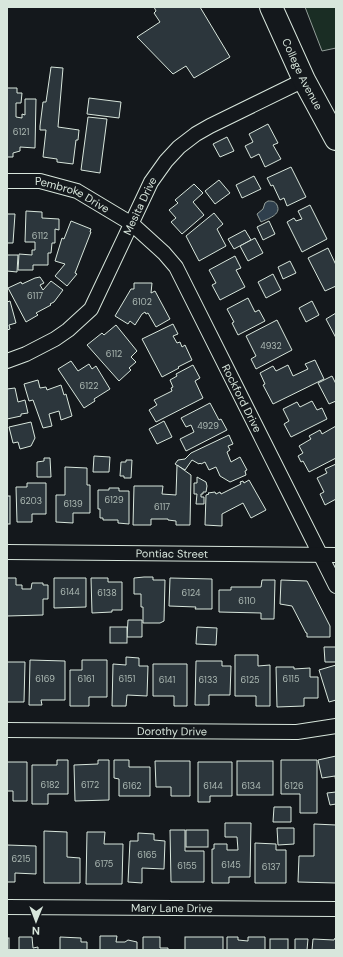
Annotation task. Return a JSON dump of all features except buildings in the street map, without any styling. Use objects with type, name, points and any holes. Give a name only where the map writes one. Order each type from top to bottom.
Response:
[{"type":"main road","name":"College Avenue","points":[[271,7],[304,80],[336,139]]},
{"type":"street","name":"Mesita Drive","points":[[7,361],[26,354],[55,339],[68,330],[91,309],[151,182],[166,161],[179,147],[196,134],[210,126],[304,80]]},
{"type":"street","name":"Pembroke Drive","points":[[7,181],[40,181],[77,191],[132,224]]},
{"type":"street","name":"Rockford Drive","points":[[132,224],[164,253],[176,267],[336,586]]},
{"type":"street","name":"Pontiac Street","points":[[7,552],[336,555]]},
{"type":"street","name":"Dorothy Drive","points":[[7,730],[297,732],[336,726]]},
{"type":"street","name":"Mary Lane Drive","points":[[7,907],[336,909]]},
{"type":"green space","points":[[305,7],[336,7],[336,48],[322,51]]},
{"type":"water","points":[[272,201],[277,205],[278,208],[276,214],[261,222],[257,214],[263,209],[265,203]]}]
